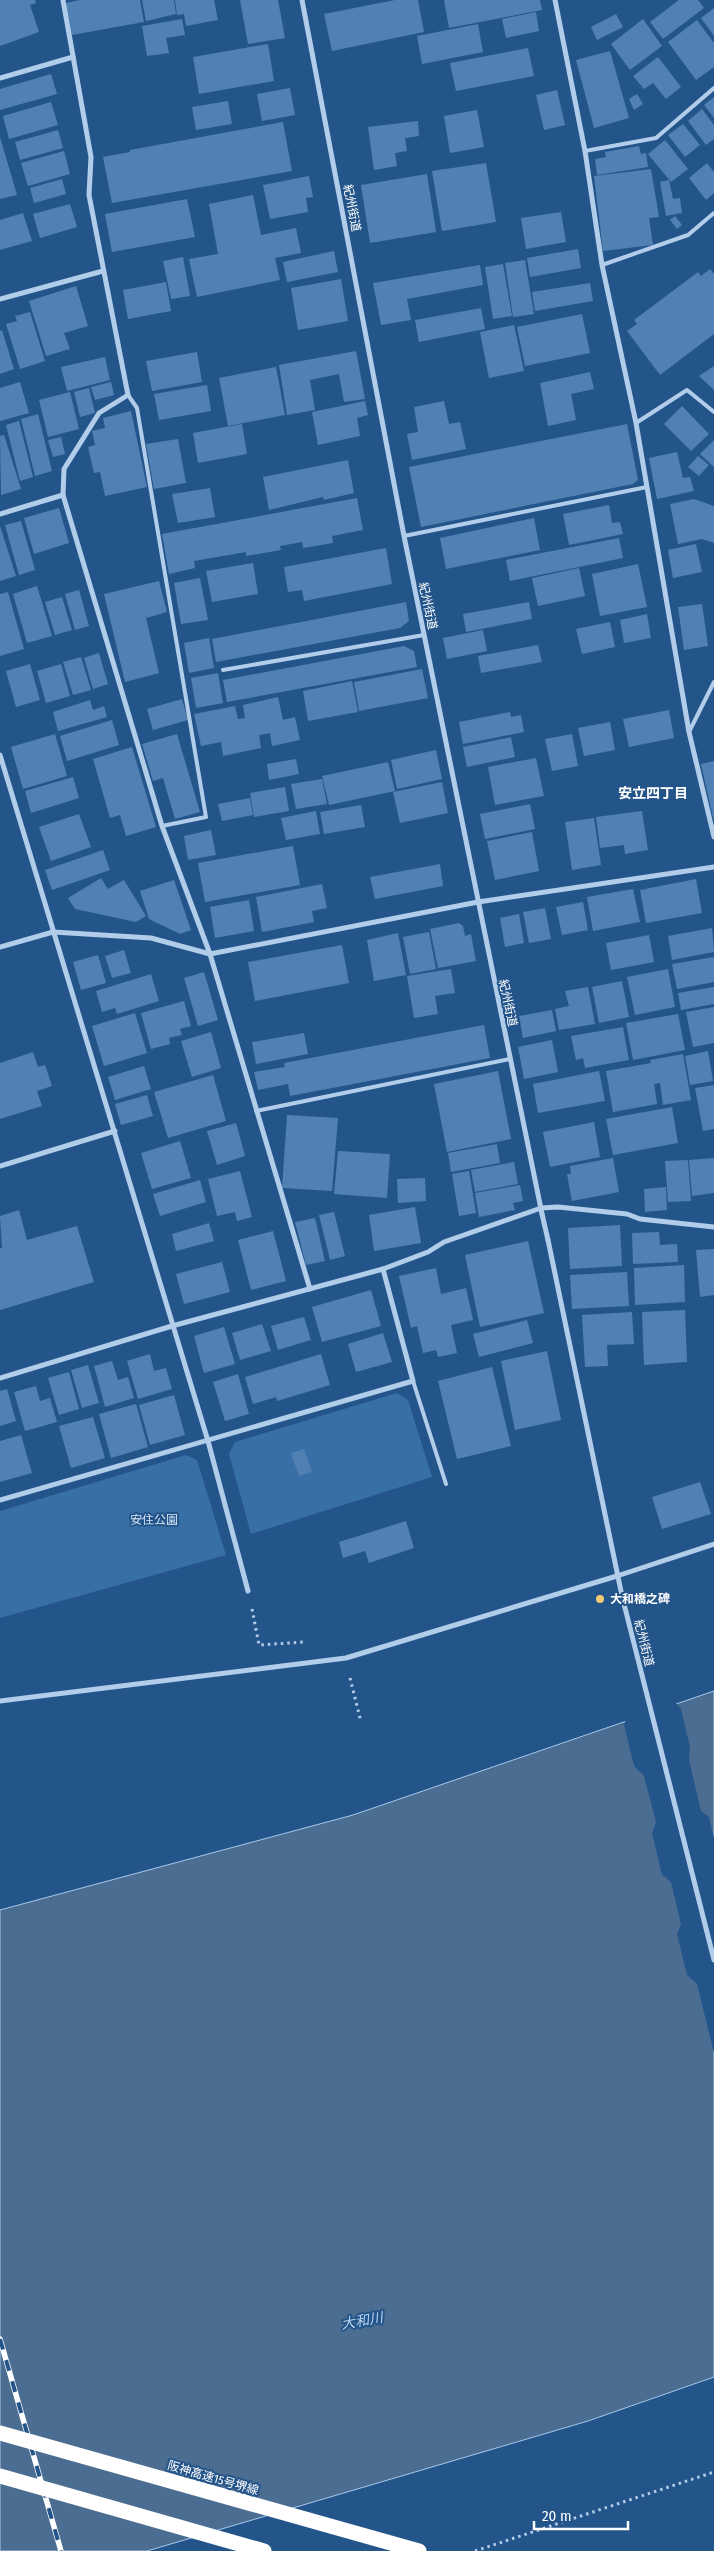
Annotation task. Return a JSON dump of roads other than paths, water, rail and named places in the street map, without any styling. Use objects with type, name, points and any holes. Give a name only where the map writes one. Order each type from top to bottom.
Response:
[{"type":"highway","name":"阪神高速15号堺線","points":[[0,2433],[418,2551]]},
{"type":"highway","points":[[0,2476],[264,2551]]},
{"type":"street","points":[[63,0],[91,157],[89,195],[128,395],[99,413],[64,469],[63,495],[162,826],[210,954],[310,1289]]},
{"type":"street","name":"紀州街道","points":[[302,0],[404,536],[617,1576],[714,1960]]},
{"type":"street","points":[[555,0],[585,151],[602,264],[636,423],[689,732],[714,837]]},
{"type":"street","points":[[0,78],[73,57]]},
{"type":"street","points":[[0,299],[103,270]]},
{"type":"street","points":[[0,514],[63,495]]},
{"type":"street","points":[[0,755],[208,1441],[248,1591]]},
{"type":"street","points":[[0,947],[53,932],[151,938],[210,954],[478,902],[714,867]]},
{"type":"street","points":[[0,1166],[115,1131]]},
{"type":"street","points":[[0,1378],[172,1326],[383,1269],[428,1252],[444,1242],[558,1207],[617,1213],[640,1219],[714,1227]]},
{"type":"street","points":[[0,1500],[413,1381],[383,1269]]},
{"type":"street","points":[[0,1701],[346,1658],[617,1576],[714,1544]]},
{"type":"lane","points":[[585,151],[656,138],[714,88]]},
{"type":"lane","points":[[602,264],[688,235],[714,213]]},
{"type":"lane","points":[[636,423],[688,390],[714,412]]},
{"type":"lane","points":[[128,395],[137,408],[206,816],[162,826]]},
{"type":"lane","points":[[404,536],[647,487]]},
{"type":"lane","points":[[223,670],[424,635]]},
{"type":"lane","points":[[689,732],[714,682]]},
{"type":"lane","points":[[256,1111],[510,1059]]},
{"type":"lane","points":[[413,1381],[446,1484]]},
{"type":"water","name":"大和川","points":[[714,1691],[714,2377],[588,2421],[147,2551],[0,2551],[0,1910],[353,1815]]},
{"type":"railway","points":[[0,2339],[61,2551]]},
{"type":"place","name":"大和橋之碑","points":[[600,1599]]},
{"type":"district","name":"安立四丁目","points":[[653,793]]},
{"type":"park label","name":"安住公園","points":[[154,1520]]}]
